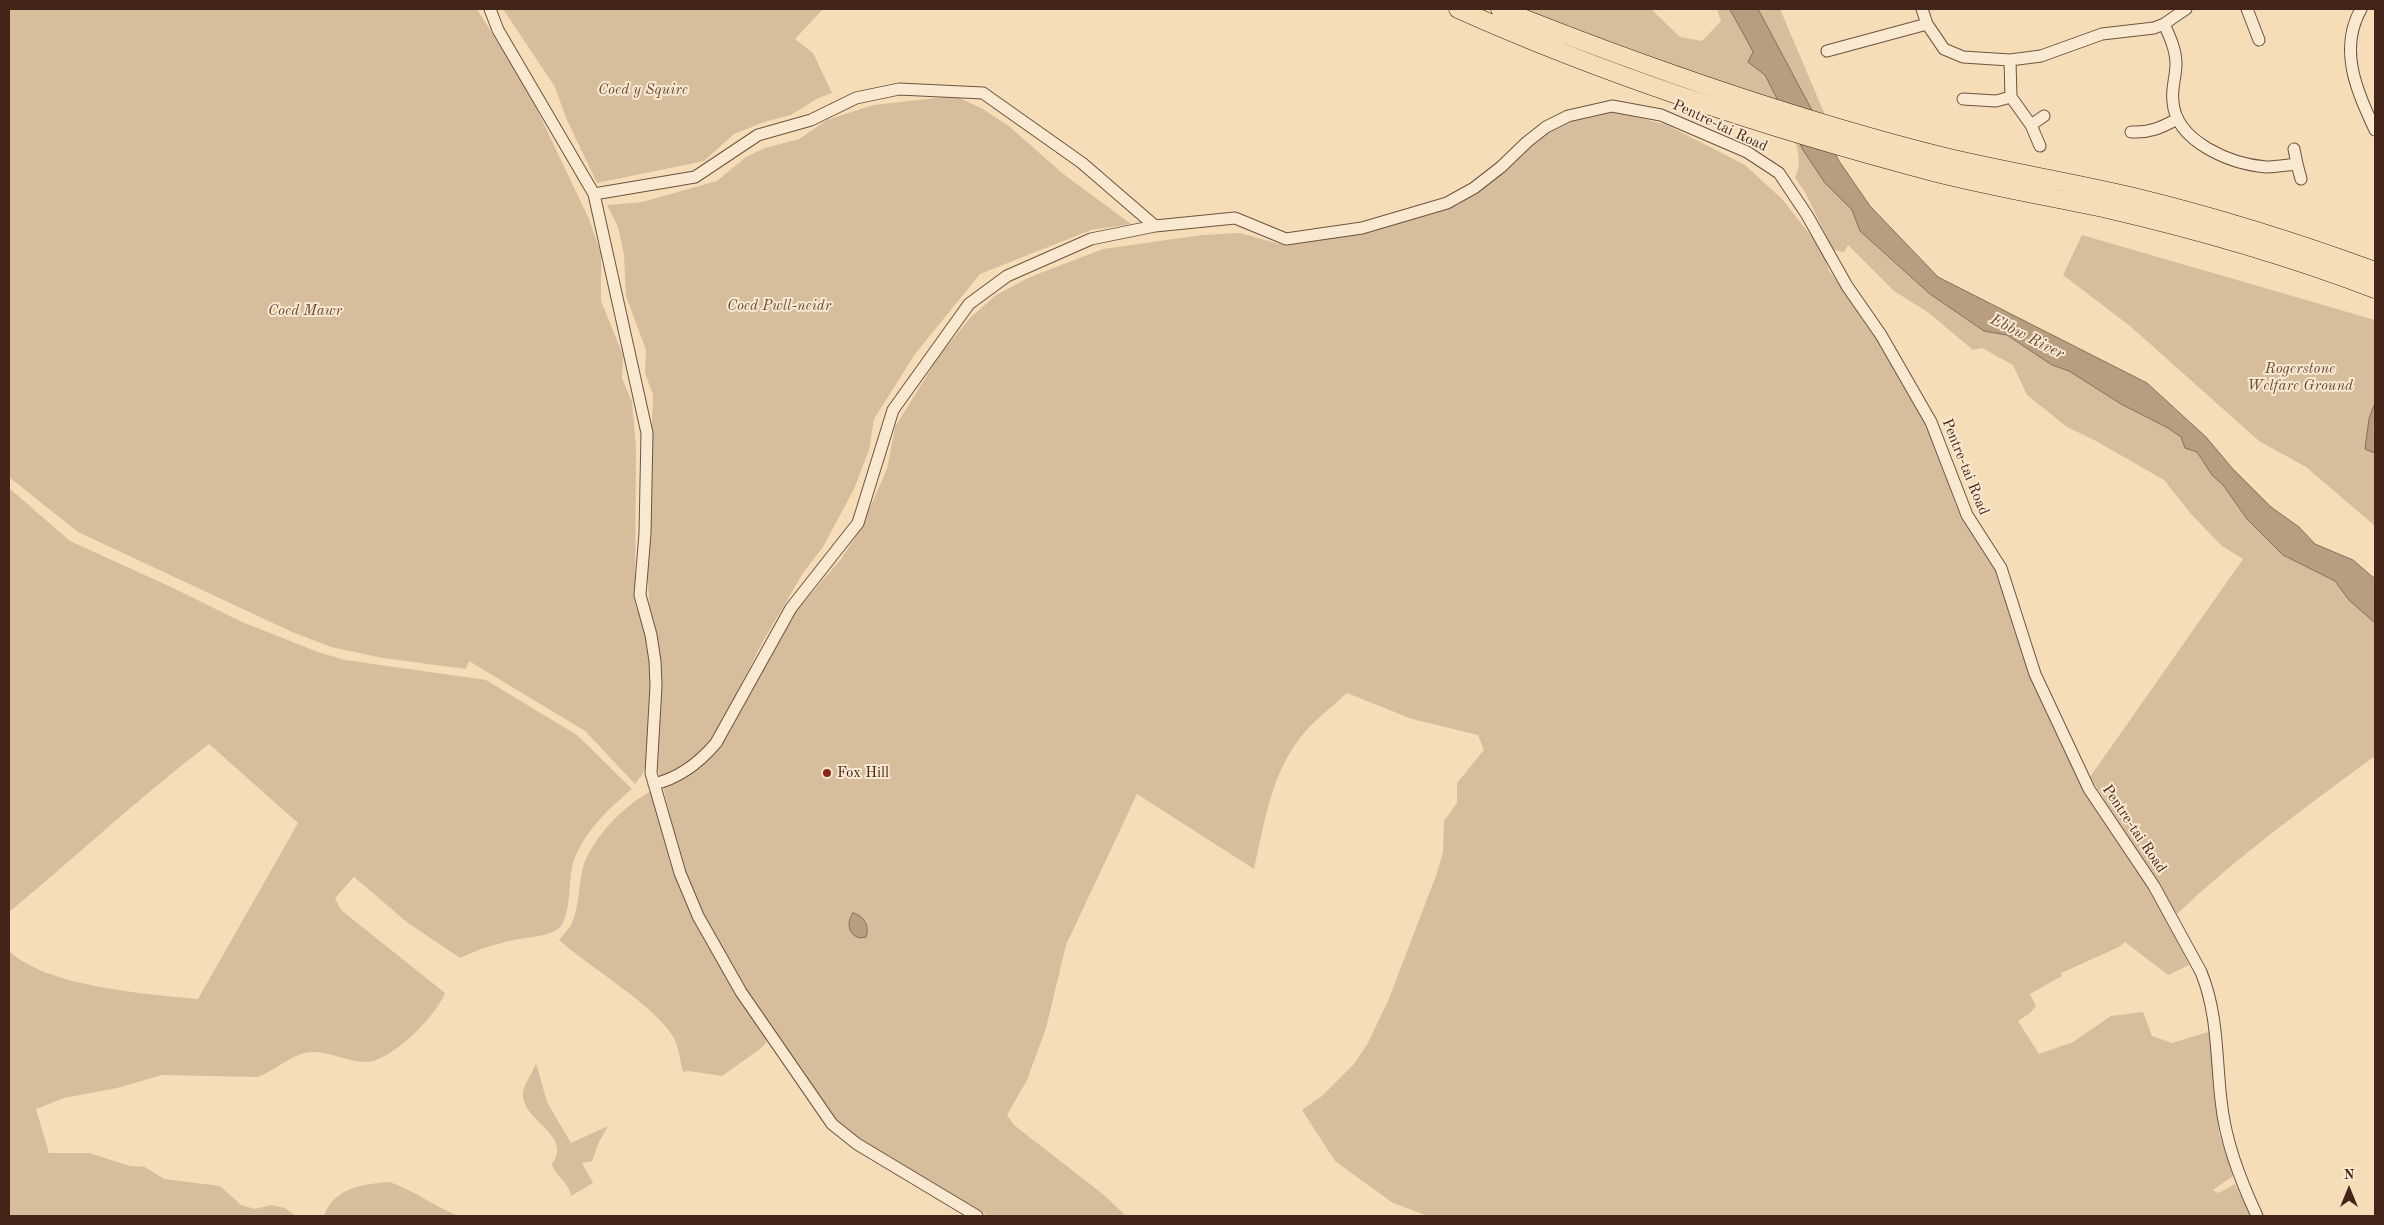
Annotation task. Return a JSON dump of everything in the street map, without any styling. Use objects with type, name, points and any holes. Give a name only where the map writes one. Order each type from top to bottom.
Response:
[{"type":"main road","points":[[1458,9],[1631,78],[1758,121],[1938,173],[2201,232],[2308,264],[2375,289]]},
{"type":"main road","points":[[1500,9],[1599,48],[1829,124],[1947,157],[2131,196],[2200,214],[2320,250],[2375,272]]},
{"type":"street","points":[[490,9],[498,30],[594,194],[647,433],[645,533],[640,595],[651,634],[655,661],[656,686],[651,772],[680,873],[698,916],[741,992],[832,1124],[857,1144],[977,1216]]},
{"type":"street","points":[[1922,9],[1927,24],[1944,49],[1963,57],[2010,60],[2041,56],[2102,34],[2164,24],[2186,9]]},
{"type":"street","points":[[2247,9],[2259,40]]},
{"type":"street","points":[[2361,9],[2354,26],[2350,57],[2355,83],[2372,115],[2375,130]]},
{"type":"street","points":[[1827,51],[1927,24]]},
{"type":"street","points":[[2164,24],[2172,42],[2176,64],[2172,103],[2177,119],[2188,134],[2229,160],[2268,167],[2297,164]]},
{"type":"street","points":[[2010,60],[2011,97],[2031,125],[2040,146]]},
{"type":"street","points":[[594,194],[694,177],[758,135],[811,120],[856,98],[899,89],[983,93],[1082,163],[1155,226]]},
{"type":"street","points":[[1963,99],[1996,101],[2011,97]]},
{"type":"street","name":"Pentre-tai Road","points":[[654,784],[682,774],[702,760],[716,743],[791,608],[858,523],[893,410],[968,304],[1007,276],[1091,239],[1155,226],[1235,218],[1286,239],[1362,228],[1447,203],[1474,188],[1502,167],[1526,142],[1546,127],[1568,116],[1612,106],[1661,115],[1747,152],[1780,173],[1807,215],[1847,286],[1881,335],[1931,422],[1966,515],[2001,568],[2035,674],[2089,789],[2154,886],[2201,972],[2215,1024],[2221,1102],[2230,1150],[2239,1179],[2256,1216]]},
{"type":"street","points":[[2031,125],[2044,116]]},
{"type":"street","points":[[2131,132],[2159,129],[2177,119]]},
{"type":"street","points":[[2294,149],[2301,179]]},
{"type":"green space","name":"Coed Mawr","points":[[9,9],[477,9],[531,97],[589,219],[601,254],[601,301],[623,355],[622,378],[632,402],[636,447],[635,604],[647,632],[653,685],[647,763],[642,775],[635,784],[585,731],[469,661],[466,669],[383,658],[331,647],[292,632],[78,532],[9,477]]},
{"type":"green space","name":"Coed y Squire","points":[[503,9],[823,9],[795,39],[813,53],[832,93],[818,98],[791,115],[764,122],[734,134],[704,161],[597,183],[566,118],[555,87]]},
{"type":"green space","points":[[1522,9],[1651,9],[1680,37],[1702,41],[1721,21],[1717,9],[1780,9],[1829,124],[1755,100]]},
{"type":"green space","name":"Coed Pwll-neidr","points":[[955,96],[983,109],[1010,127],[1062,173],[1131,224],[1091,230],[980,274],[915,354],[874,419],[869,450],[854,489],[823,547],[803,573],[762,643],[715,737],[702,753],[661,780],[657,766],[661,702],[659,654],[650,610],[647,572],[653,395],[645,373],[646,350],[626,296],[624,255],[618,227],[607,205],[642,202],[717,181],[746,157],[765,148],[799,139],[827,120],[873,105]]},
{"type":"green space","points":[[1614,111],[1667,125],[1745,165],[1783,200],[1822,250],[1829,271],[1859,308],[1897,368],[1939,449],[1954,500],[1963,521],[1998,569],[2027,664],[2085,793],[2154,894],[2189,965],[2168,975],[2125,942],[2119,947],[2061,973],[2062,976],[2030,994],[2036,1006],[2030,1013],[2018,1021],[2039,1054],[2073,1042],[2111,1016],[2143,1012],[2152,1036],[2172,1043],[2211,1031],[2219,1133],[2233,1176],[2213,1190],[2218,1193],[2235,1184],[2252,1216],[1428,1216],[1393,1203],[1335,1161],[1302,1110],[1322,1096],[1354,1064],[1368,1043],[1388,1001],[1437,873],[1443,852],[1444,821],[1457,803],[1457,783],[1484,750],[1478,735],[1412,719],[1347,693],[1304,733],[1284,764],[1266,815],[1254,869],[1137,794],[1066,945],[1046,1028],[1027,1080],[1007,1115],[1014,1125],[1104,1195],[1126,1216],[988,1216],[961,1199],[901,1168],[834,1122],[801,1067],[782,1044],[747,993],[701,914],[685,876],[663,787],[680,779],[704,762],[791,617],[841,559],[860,530],[887,469],[895,427],[939,356],[971,317],[996,295],[1030,277],[1103,249],[1202,235],[1240,233],[1283,245],[1372,230],[1468,197],[1503,173],[1524,150],[1542,136],[1572,121]],"holes":[[[853,913],[865,920],[868,929],[851,933],[849,926]]]},
{"type":"green space","points":[[1789,123],[1825,183],[1852,210],[1860,231],[1930,294],[1984,331],[2007,335],[2052,365],[2069,371],[2121,404],[2168,428],[2181,437],[2191,451],[2197,451],[2212,475],[2223,485],[2247,519],[2283,555],[2335,581],[2375,623],[2375,756],[2249,851],[2177,914],[2090,777],[2243,559],[2222,546],[2191,514],[2164,480],[2096,441],[2067,427],[2027,395],[2013,365],[1982,348],[1973,350],[1929,313],[1894,291],[1848,245],[1844,252],[1833,250],[1805,192],[1795,178],[1798,171],[1799,157]]},
{"type":"green space","name":"Rogerstone Welfare Ground","points":[[2082,235],[2375,320],[2375,526],[2306,467],[2259,441],[2130,326],[2063,275]]},
{"type":"green space","points":[[9,488],[70,541],[242,622],[318,652],[345,660],[486,680],[577,735],[632,789],[597,822],[577,852],[571,870],[566,916],[558,929],[548,934],[500,943],[460,958],[408,923],[354,877],[335,898],[341,910],[445,993],[433,1013],[412,1036],[388,1054],[376,1060],[366,1062],[320,1052],[306,1053],[298,1055],[257,1077],[162,1075],[117,1088],[64,1098],[36,1109],[49,1153],[89,1153],[130,1166],[145,1167],[164,1179],[220,1186],[241,1205],[255,1209],[271,1205],[285,1208],[296,1216],[9,1216],[9,951],[26,963],[47,973],[72,981],[125,991],[198,999],[298,823],[209,744],[9,912]]},
{"type":"green space","points":[[651,791],[669,852],[766,1037],[766,1043],[760,1049],[722,1076],[689,1071],[683,1072],[674,1038],[653,1013],[559,940],[570,927],[574,918],[584,864],[595,842],[621,813]]},
{"type":"green space","points":[[536,1063],[547,1102],[571,1143],[608,1126],[599,1142],[592,1161],[582,1163],[593,1183],[571,1196],[568,1187],[552,1164],[557,1153],[556,1144],[552,1136],[529,1111],[524,1102],[523,1092]]},
{"type":"green space","points":[[390,1182],[458,1216],[324,1216],[329,1206],[342,1193],[360,1186]]},
{"type":"water","name":"Ebbw River","points":[[1730,9],[1758,9],[1839,161],[1870,206],[1938,277],[2147,383],[2206,437],[2232,468],[2271,507],[2299,527],[2315,544],[2353,560],[2375,579],[2375,623],[2349,600],[2335,581],[2283,555],[2247,519],[2223,485],[2212,475],[2197,452],[2185,448],[2181,437],[2168,428],[2121,404],[2069,371],[2052,365],[2007,335],[1984,331],[1930,294],[1860,231],[1852,210],[1825,183],[1803,150],[1765,75],[1748,62],[1753,52]]},
{"type":"water","points":[[2375,403],[2375,453],[2365,449],[2369,419]]},
{"type":"water","points":[[853,913],[860,916],[867,925],[866,937],[860,938],[856,936],[849,928],[849,921]]},
{"type":"place","name":"Fox Hill","points":[[827,773]]}]
